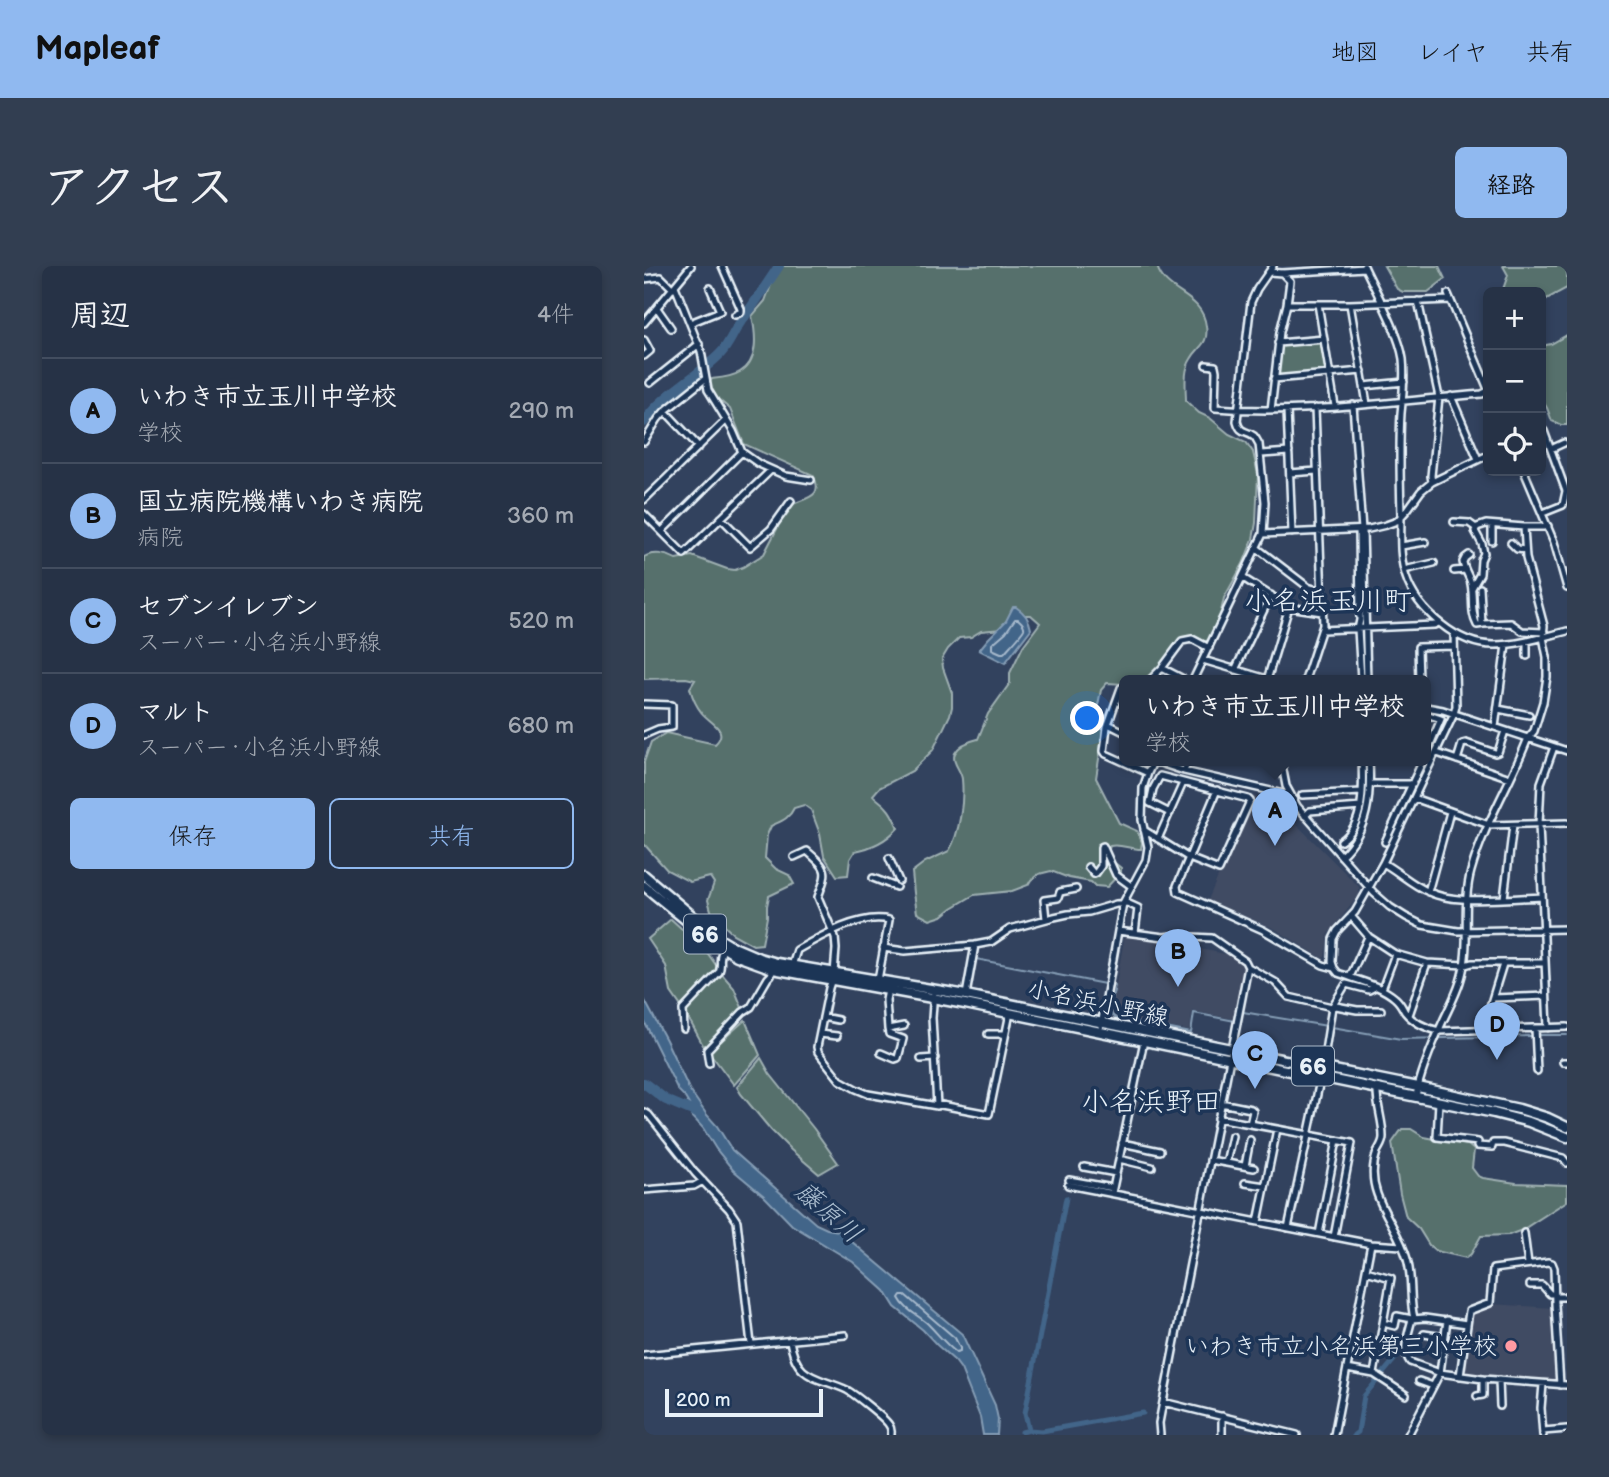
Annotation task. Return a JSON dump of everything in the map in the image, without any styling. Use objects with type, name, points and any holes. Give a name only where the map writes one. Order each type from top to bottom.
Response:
[{"type":"main road","name":"小名浜小野線","points":[[644,875],[721,940],[759,958],[888,990],[966,995],[1144,1041],[1231,1054]]},
{"type":"main road","name":"小名浜小野線","points":[[644,886],[724,948],[737,956],[773,969],[878,980],[1010,1013],[1101,1028],[1519,1110],[1548,1118],[1567,1127]]},
{"type":"main road","name":"小名浜小野線","points":[[1321,1072],[1377,1088],[1417,1092],[1439,1102],[1529,1122],[1567,1137]]},
{"type":"street","points":[[722,266],[741,309],[741,312],[735,315]]},
{"type":"street","points":[[644,323],[688,267]]},
{"type":"street","points":[[1282,273],[1365,267],[1396,336],[1402,356],[1404,382],[1400,458],[1401,546],[1404,570],[1412,591],[1439,623],[1454,634],[1477,643],[1506,645],[1544,634],[1567,631]]},
{"type":"street","points":[[1196,675],[1263,534],[1265,502],[1259,444],[1254,436],[1239,428],[1237,421],[1251,302],[1271,268],[1290,281],[1278,343],[1271,410]]},
{"type":"street","points":[[644,279],[661,277],[674,287],[699,344],[711,398],[733,431],[742,452],[771,470],[810,480]]},
{"type":"street","points":[[690,323],[720,311],[710,288]]},
{"type":"street","points":[[1287,304],[1381,303],[1449,297],[1483,378]]},
{"type":"street","points":[[1418,301],[1439,397],[1432,482]]},
{"type":"street","points":[[1318,304],[1335,406]]},
{"type":"street","points":[[1350,304],[1367,404]]},
{"type":"street","points":[[657,308],[671,328]]},
{"type":"street","points":[[1278,343],[1324,339]]},
{"type":"street","points":[[644,340],[650,351],[644,356]]},
{"type":"street","points":[[650,383],[699,344]]},
{"type":"street","points":[[1206,365],[1215,366],[1215,408],[1287,410],[1483,393]]},
{"type":"street","points":[[1274,379],[1362,371]]},
{"type":"street","points":[[644,442],[665,411],[705,379]]},
{"type":"street","points":[[1364,386],[1404,382]]},
{"type":"street","points":[[1451,396],[1478,459]]},
{"type":"street","points":[[1353,405],[1367,675]]},
{"type":"street","points":[[1307,675],[1322,630],[1315,408]]},
{"type":"street","points":[[1287,410],[1292,533]]},
{"type":"street","points":[[665,411],[699,447]]},
{"type":"street","points":[[644,500],[726,420]]},
{"type":"street","points":[[1543,513],[1563,505],[1566,491],[1546,436]]},
{"type":"street","points":[[1551,449],[1564,443]]},
{"type":"street","points":[[662,531],[742,452]]},
{"type":"street","points":[[1261,454],[1289,452]]},
{"type":"street","points":[[1263,534],[1361,530],[1386,525],[1401,517],[1421,491],[1432,482],[1483,457]]},
{"type":"street","points":[[644,514],[684,554],[771,470]]},
{"type":"street","points":[[1290,473],[1317,471]]},
{"type":"street","points":[[1526,476],[1548,526],[1567,588]]},
{"type":"street","points":[[721,518],[750,548],[771,529],[791,502]]},
{"type":"street","points":[[1454,522],[1467,519],[1476,528],[1482,544],[1484,552],[1480,574],[1472,588]]},
{"type":"street","points":[[1476,528],[1486,524],[1548,526]]},
{"type":"street","points":[[1492,525],[1492,541]]},
{"type":"street","points":[[1417,1092],[1465,965],[1466,899],[1480,842],[1528,738],[1534,731],[1543,702],[1547,677],[1544,626],[1527,565],[1524,527]]},
{"type":"street","points":[[1361,530],[1358,629],[1362,675]]},
{"type":"street","points":[[1401,546],[1425,542]]},
{"type":"street","points":[[1511,543],[1517,549],[1525,550]]},
{"type":"street","points":[[1257,548],[1308,587],[1322,589]]},
{"type":"street","points":[[1469,555],[1463,560],[1472,588],[1475,623],[1511,623],[1522,631],[1544,634]]},
{"type":"street","points":[[1404,570],[1434,563]]},
{"type":"street","points":[[1454,571],[1465,569]]},
{"type":"street","points":[[1242,578],[1289,607],[1322,612]]},
{"type":"street","points":[[1480,587],[1481,622],[1484,624]]},
{"type":"street","points":[[1235,670],[1271,596]]},
{"type":"street","points":[[1268,675],[1289,607]]},
{"type":"street","points":[[1322,630],[1439,623]]},
{"type":"street","points":[[1431,765],[1456,706],[1454,634]]},
{"type":"street","points":[[1155,675],[1182,641],[1192,639],[1209,648]]},
{"type":"street","points":[[1527,641],[1527,656]]},
{"type":"street","points":[[1495,727],[1506,645]]},
{"type":"street","points":[[1419,675],[1418,647],[1454,646]]},
{"type":"street","points":[[1203,660],[1253,675]]},
{"type":"street","points":[[1162,668],[1175,675]]},
{"type":"street","points":[[1119,694],[1108,724],[1104,751],[1119,760]]},
{"type":"street","points":[[644,704],[672,705],[672,727],[644,735]]},
{"type":"street","points":[[1431,707],[1567,751]]},
{"type":"street","points":[[1498,709],[1529,715]]},
{"type":"street","points":[[1431,716],[1441,719],[1431,742]]},
{"type":"street","points":[[1108,724],[1119,729]]},
{"type":"street","points":[[1457,760],[1462,744],[1466,743],[1498,752],[1505,731]]},
{"type":"street","points":[[1548,1028],[1539,824],[1541,783],[1554,747]]},
{"type":"street","points":[[1437,753],[1510,778]]},
{"type":"street","points":[[1131,766],[1148,774]]},
{"type":"street","points":[[1101,1028],[1123,903],[1146,860],[1148,847],[1144,830],[1143,788],[1152,766]]},
{"type":"street","points":[[1169,766],[1284,794],[1289,792]]},
{"type":"street","points":[[1184,771],[1186,766]]},
{"type":"street","points":[[1283,766],[1286,786],[1297,806],[1390,907],[1423,925],[1440,929],[1567,929]]},
{"type":"street","points":[[1341,841],[1346,839],[1361,807],[1362,766]]},
{"type":"street","points":[[1341,856],[1348,850],[1363,825],[1369,806],[1370,766]]},
{"type":"street","points":[[1385,842],[1420,766]]},
{"type":"street","points":[[1430,766],[1364,898],[1333,939],[1334,968],[1338,973],[1378,988],[1396,999],[1406,1013],[1425,1028],[1439,1031],[1567,1027]]},
{"type":"street","points":[[1144,830],[1189,858],[1219,870],[1250,801],[1160,776],[1150,803],[1170,813]]},
{"type":"street","points":[[1158,839],[1183,783]]},
{"type":"street","points":[[1371,784],[1413,784]]},
{"type":"street","points":[[1217,790],[1177,886],[1178,892],[1263,930],[1323,965],[1334,968]]},
{"type":"street","points":[[1302,795],[1363,792]]},
{"type":"street","points":[[1414,798],[1489,825],[1567,823]]},
{"type":"street","points":[[1305,816],[1310,811],[1361,807]]},
{"type":"street","points":[[1428,892],[1450,812]]},
{"type":"street","points":[[1504,898],[1513,825]]},
{"type":"street","points":[[1088,867],[1094,874],[1099,869],[1103,846],[1116,876],[1131,886]]},
{"type":"street","points":[[794,857],[807,851],[823,865],[826,875],[818,897],[833,931],[836,949],[817,1047],[830,1068],[846,1084],[867,1094],[937,1107],[932,1018],[934,994]]},
{"type":"street","points":[[873,878],[897,884],[889,858]]},
{"type":"street","points":[[1383,863],[1409,881],[1439,896],[1466,899],[1542,897]]},
{"type":"street","points":[[1046,919],[1044,900],[1058,898],[1060,891],[1076,888]]},
{"type":"street","points":[[883,948],[918,951],[975,945],[991,942],[1010,929],[1123,903],[1139,908],[1135,933]]},
{"type":"street","points":[[1351,916],[1368,937],[1395,954],[1427,963],[1545,963]]},
{"type":"street","points":[[792,966],[797,950],[833,931],[863,920],[885,919],[889,920],[878,980]]},
{"type":"street","points":[[1118,931],[1212,939],[1245,961],[1248,967],[1275,982],[1289,997],[1332,1007],[1381,1010]]},
{"type":"street","points":[[1350,977],[1368,937]]},
{"type":"street","points":[[966,995],[975,945]]},
{"type":"street","points":[[684,1028],[683,1010],[719,972],[719,958],[724,948]]},
{"type":"street","points":[[1378,988],[1395,954]]},
{"type":"street","points":[[1409,1015],[1427,963]]},
{"type":"street","points":[[1483,1029],[1503,964]]},
{"type":"street","points":[[1160,1435],[1159,1423],[1248,967]]},
{"type":"street","points":[[709,1063],[707,1050],[753,1005],[773,969]]},
{"type":"street","points":[[1288,1228],[1332,1007],[1346,984],[1369,990],[1378,988]]},
{"type":"street","points":[[880,1053],[898,1058],[903,1039],[890,1034],[888,1029],[888,990]]},
{"type":"street","points":[[1493,998],[1546,996]]},
{"type":"street","points":[[936,1104],[958,1104],[989,1115],[1010,1013]]},
{"type":"street","points":[[823,1017],[838,1020]]},
{"type":"street","points":[[888,1029],[904,1026]]},
{"type":"street","points":[[1535,1028],[1537,1071]]},
{"type":"street","points":[[820,1034],[837,1036]]},
{"type":"street","points":[[988,1034],[1005,1034]]},
{"type":"street","points":[[1112,1191],[1144,1041]]},
{"type":"street","points":[[920,1059],[935,1058]]},
{"type":"street","points":[[1377,1088],[1376,1101],[1383,1142],[1379,1146],[1373,1166],[1374,1180],[1381,1205],[1407,1258],[1413,1318],[1406,1349],[1407,1359],[1440,1373],[1460,1376],[1483,1379],[1564,1385],[1554,1268],[1552,1263],[1493,1269],[1490,1303],[1469,1311],[1460,1376]]},
{"type":"street","points":[[1221,1102],[1251,1109],[1253,1111],[1250,1124]]},
{"type":"street","points":[[1439,1102],[1437,1137],[1478,1142],[1477,1146],[1492,1147],[1493,1143],[1504,1143],[1563,1158],[1567,1163]]},
{"type":"street","points":[[644,1112],[737,1221],[751,1344]]},
{"type":"street","points":[[1218,1118],[1352,1143],[1334,1237]]},
{"type":"street","points":[[1258,1222],[1277,1129]]},
{"type":"street","points":[[1226,1163],[1232,1136]]},
{"type":"street","points":[[1245,1166],[1250,1140]]},
{"type":"street","points":[[1319,1234],[1337,1140]]},
{"type":"street","points":[[1122,1143],[1160,1152]]},
{"type":"street","points":[[1119,1159],[1152,1167]]},
{"type":"street","points":[[1210,1160],[1254,1168]]},
{"type":"street","points":[[1084,1167],[1116,1173]]},
{"type":"street","points":[[644,1190],[694,1186],[703,1181]]},
{"type":"street","points":[[1068,1182],[1334,1237],[1402,1246]]},
{"type":"street","points":[[1244,1182],[1265,1186]]},
{"type":"street","points":[[1524,1233],[1528,1264]]},
{"type":"street","points":[[1334,1435],[1371,1244]]},
{"type":"street","points":[[1366,1271],[1391,1278],[1374,1374]]},
{"type":"street","points":[[1530,1284],[1542,1285],[1550,1294],[1567,1297]]},
{"type":"street","points":[[1383,1323],[1395,1326],[1397,1316],[1467,1324]]},
{"type":"street","points":[[1408,1435],[1440,1373],[1447,1320]]},
{"type":"street","points":[[1424,1334],[1444,1337]]},
{"type":"street","points":[[644,1355],[845,1335]]},
{"type":"street","points":[[790,1340],[792,1352],[800,1366],[811,1377],[848,1391],[886,1420],[891,1435]]},
{"type":"street","points":[[1347,1368],[1374,1374],[1406,1395]]},
{"type":"street","points":[[1477,1396],[1483,1395],[1483,1379]]},
{"type":"street","points":[[1499,1380],[1500,1406]]},
{"type":"street","points":[[1419,1381],[1433,1386]]},
{"type":"street","points":[[1543,1384],[1543,1433],[1567,1429]]},
{"type":"street","points":[[1163,1402],[1297,1435]]},
{"type":"street","points":[[1222,1416],[1222,1435]]},
{"type":"shaded area","points":[[1253,796],[1277,805],[1359,887],[1359,895],[1328,934],[1325,957],[1322,958],[1275,929],[1208,900]]},
{"type":"shaded area","points":[[1125,934],[1230,955],[1244,965],[1238,1008],[1233,1019],[1192,1011],[1190,1031],[1113,1014]]},
{"type":"shaded area","name":"いわき市立小名浜第三小学校","points":[[1491,1304],[1553,1308],[1558,1381],[1462,1374],[1472,1311]]},
{"type":"green space","points":[[782,266],[1157,266],[1167,283],[1191,300],[1203,315],[1207,332],[1187,369],[1186,401],[1229,434],[1246,442],[1253,452],[1258,474],[1256,523],[1243,564],[1224,598],[1218,625],[1209,640],[1204,642],[1191,636],[1185,637],[1157,673],[1119,675],[1119,684],[1107,683],[1101,690],[1097,710],[1104,719],[1096,778],[1119,823],[1137,831],[1142,842],[1141,849],[1110,846],[1109,860],[1121,868],[1121,872],[1107,887],[1095,886],[1091,882],[1051,871],[1039,874],[1028,885],[1012,891],[974,895],[942,916],[930,920],[917,913],[912,872],[925,862],[949,851],[958,826],[962,787],[961,776],[954,760],[955,753],[965,743],[978,739],[988,714],[1010,683],[1010,673],[1023,646],[1040,623],[1031,615],[1019,615],[1002,629],[981,631],[971,637],[959,638],[948,649],[942,659],[952,693],[950,715],[933,750],[912,771],[879,788],[873,795],[888,809],[898,828],[878,843],[855,851],[850,859],[848,875],[837,876],[824,856],[820,834],[811,810],[804,805],[794,808],[787,817],[771,826],[767,835],[765,858],[776,869],[789,875],[794,884],[769,896],[762,944],[753,945],[733,934],[712,914],[708,900],[714,883],[710,877],[690,882],[667,870],[644,844],[644,762],[651,742],[666,733],[715,744],[720,731],[694,701],[690,688],[695,680],[644,679],[644,557],[656,554],[676,559],[692,556],[727,569],[743,567],[764,554],[778,527],[778,515],[816,492],[813,475],[744,444],[730,409],[712,394],[707,385],[712,379],[740,372],[750,361],[755,347],[752,316],[765,301]]},
{"type":"green space","points":[[1384,266],[1439,266],[1445,279],[1428,292],[1403,292],[1397,289]]},
{"type":"green space","points":[[1503,266],[1567,266],[1567,288],[1546,299],[1546,287],[1504,287],[1508,275]]},
{"type":"green space","points":[[1567,335],[1567,425],[1552,421],[1546,406],[1546,345]]},
{"type":"green space","points":[[1321,341],[1326,372],[1279,377],[1277,375],[1282,345]]},
{"type":"green space","points":[[671,919],[706,951],[718,968],[682,1008],[671,992],[666,966],[648,939]]},
{"type":"green space","points":[[721,973],[734,988],[743,1010],[708,1048],[704,1047],[685,1012]]},
{"type":"green space","points":[[745,1020],[760,1055],[734,1085],[710,1051]]},
{"type":"green space","points":[[761,1058],[770,1074],[838,1163],[819,1174],[771,1130],[741,1094],[737,1087]]},
{"type":"green space","points":[[1402,1129],[1411,1129],[1424,1137],[1468,1145],[1474,1150],[1472,1168],[1483,1178],[1516,1183],[1567,1185],[1567,1201],[1522,1230],[1509,1235],[1481,1236],[1466,1258],[1436,1251],[1406,1217],[1392,1143]]},
{"type":"water","points":[[1013,607],[1024,614],[1031,629],[1005,663],[979,650],[1006,621]]},
{"type":"water","points":[[644,999],[689,1089],[732,1150],[816,1224],[839,1231],[962,1334],[995,1405],[997,1435],[983,1435],[980,1417],[961,1369],[955,1361],[895,1307],[885,1291],[853,1262],[792,1225],[764,1196],[733,1170],[691,1115],[690,1106],[678,1090],[644,1021]]},
{"type":"waterway","points":[[644,422],[661,402],[721,353],[779,266]]},
{"type":"waterway","points":[[972,979],[976,959],[1115,986],[1110,1008],[1116,1018],[1191,1033],[1194,1013],[1235,1021],[1237,1011]]},
{"type":"waterway","points":[[1243,1012],[1327,1026]]},
{"type":"waterway","points":[[1332,1027],[1401,1039],[1532,1036]]},
{"type":"waterway","points":[[1538,1035],[1567,1035]]},
{"type":"waterway","points":[[644,1083],[666,1100],[697,1113]]},
{"type":"waterway","points":[[1029,1430],[1025,1413],[1066,1198]]},
{"type":"waterway","points":[[1354,1435],[1358,1432],[1364,1396],[1405,1347],[1406,1341]]},
{"type":"waterway","points":[[1022,1432],[1042,1431],[1143,1413]]},
{"type":"place","name":"いわき市立玉川中学校","points":[[1275,846]]},
{"type":"place","name":"国立病院機構いわき病院","points":[[1178,987]]},
{"type":"place","name":"マルト","points":[[1497,1060]]},
{"type":"place","name":"セブンイレブン","points":[[1255,1089]]},
{"type":"place","name":"いわき市立小名浜第三小学校","points":[[1511,1346]]},
{"type":"district","name":"小名浜玉川町","points":[[1328,600]]},
{"type":"district","name":"小名浜野田","points":[[1151,1101]]},
{"type":"water label","name":"藤原川","points":[[829,1212]]}]
